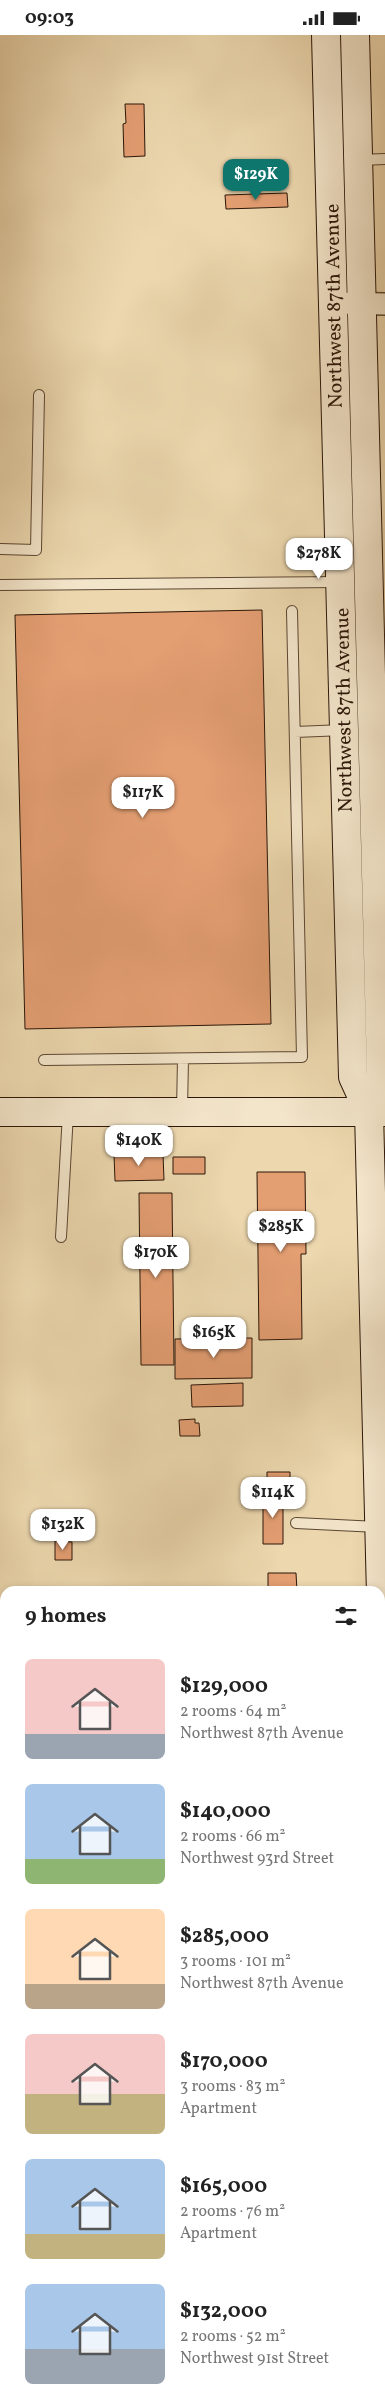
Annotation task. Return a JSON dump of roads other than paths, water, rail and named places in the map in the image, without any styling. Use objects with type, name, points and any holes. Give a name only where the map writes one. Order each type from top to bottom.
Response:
[{"type":"main road","name":"Northwest 87th Avenue","points":[[326,35],[353,1077],[377,1112]]},
{"type":"main road","name":"Northwest 87th Avenue","points":[[355,35],[358,160],[373,304],[381,1075],[377,1112],[381,1413],[379,1527],[381,1586]]},
{"type":"main road","points":[[0,1112],[377,1112]]},
{"type":"street","points":[[333,303],[373,304]]},
{"type":"lane","points":[[358,160],[385,159]]},
{"type":"lane","points":[[0,549],[36,549],[39,395]]},
{"type":"lane","points":[[0,585],[340,582]]},
{"type":"lane","points":[[44,1060],[302,1057],[292,611]]},
{"type":"lane","points":[[295,732],[344,730]]},
{"type":"lane","points":[[182,1113],[183,1059]]},
{"type":"lane","points":[[61,1237],[68,1112]]},
{"type":"lane","points":[[296,1523],[379,1527]]}]
